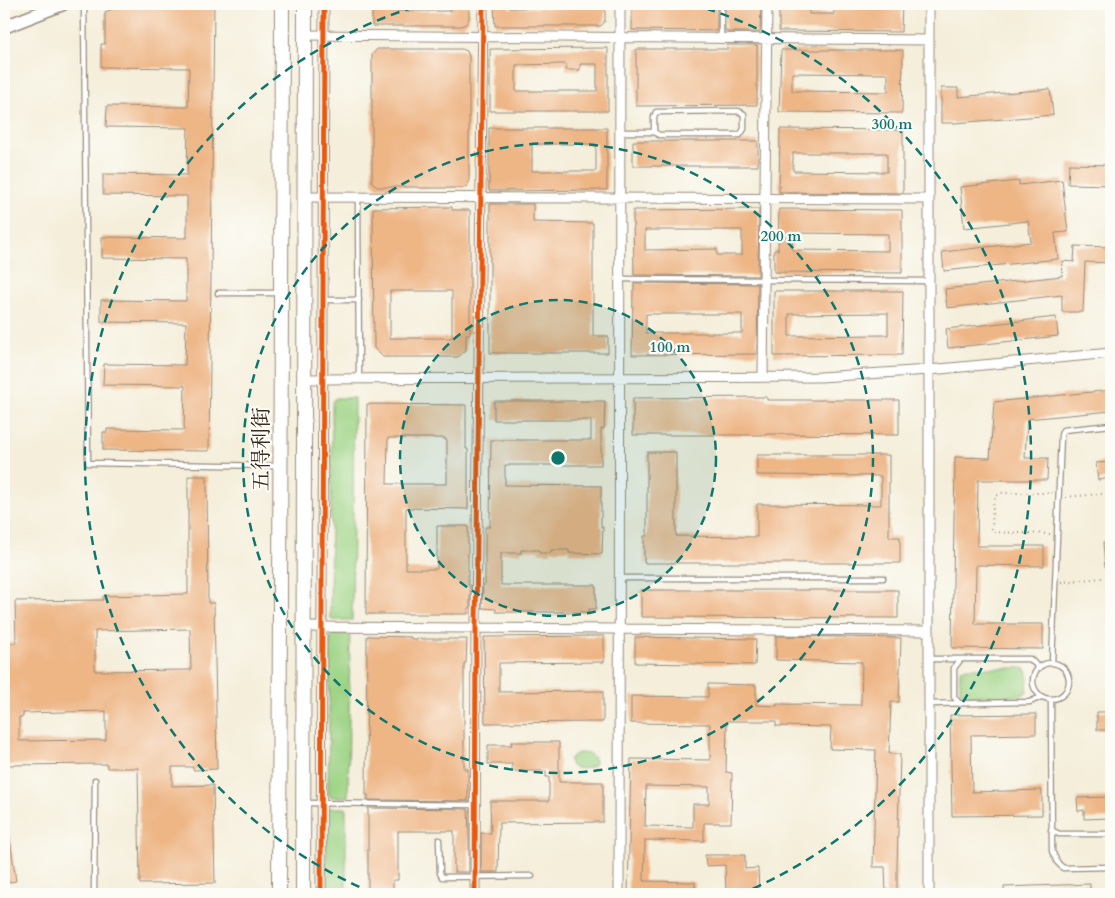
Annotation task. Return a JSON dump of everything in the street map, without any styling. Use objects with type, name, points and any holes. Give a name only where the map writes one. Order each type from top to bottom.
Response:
[{"type":"main road","name":"五得利街","points":[[280,894],[282,4]]},
{"type":"main road","name":"五得利街","points":[[303,894],[306,4]]},
{"type":"street","points":[[4,27],[63,4]]},
{"type":"street","points":[[321,894],[324,4]]},
{"type":"street","points":[[475,894],[483,4]]},
{"type":"street","points":[[619,894],[620,4]]},
{"type":"street","points":[[764,377],[767,4]]},
{"type":"street","points":[[929,4],[929,894]]},
{"type":"street","points":[[305,35],[929,40]]},
{"type":"street","points":[[305,197],[929,199]]},
{"type":"street","points":[[304,379],[820,377],[929,370],[1111,353]]},
{"type":"street","points":[[304,627],[929,631]]},
{"type":"lane","points":[[84,4],[88,463],[281,466]]},
{"type":"lane","points":[[721,4],[721,38]]},
{"type":"lane","points":[[621,132],[654,132],[659,135],[740,134],[744,130],[744,114],[738,111],[656,112],[654,132]]},
{"type":"lane","points":[[358,197],[359,379]]},
{"type":"lane","points":[[620,280],[929,281]]},
{"type":"lane","points":[[218,293],[281,293]]},
{"type":"lane","points":[[323,300],[359,300]]},
{"type":"lane","points":[[1052,663],[1061,435],[1063,430],[1111,425]]},
{"type":"lane","points":[[620,578],[883,578]]},
{"type":"lane","points":[[929,659],[1030,659],[1038,668]]},
{"type":"lane","points":[[960,704],[954,697],[954,668],[961,659]]},
{"type":"lane","points":[[1052,663],[1064,668],[1069,678],[1069,684],[1060,697],[1051,700],[1041,697],[1035,691],[1032,683],[1038,668],[1043,664],[1052,663]]},
{"type":"lane","points":[[929,704],[1030,702],[1041,697]]},
{"type":"lane","points":[[1051,700],[1052,851],[1057,862],[1063,868],[1111,868]]},
{"type":"lane","points":[[94,894],[95,780]]},
{"type":"lane","points":[[303,803],[476,805]]},
{"type":"lane","points":[[1051,830],[1059,834],[1111,834]]},
{"type":"lane","points":[[439,840],[440,874],[442,877],[532,876]]},
{"type":"path","points":[[1057,534],[993,532],[993,513],[996,496],[1002,493],[1059,496],[1111,492]]},
{"type":"path","points":[[1056,583],[1111,577]]},
{"type":"green space","points":[[337,398],[354,398],[352,620],[333,620],[330,617],[332,403]]},
{"type":"green space","points":[[334,634],[350,634],[348,797],[332,797],[328,793],[330,639]]},
{"type":"green space","points":[[968,668],[1026,669],[1028,673],[1027,692],[1020,696],[968,696],[962,694],[960,690],[960,671]]},
{"type":"green space","points":[[575,754],[590,754],[594,758],[593,766],[582,769],[571,766],[570,758]]},
{"type":"green space","points":[[330,808],[346,808],[346,894],[326,894],[327,812]]},
{"type":"building","points":[[126,4],[214,4],[209,451],[103,450],[103,432],[107,432],[107,429],[184,430],[185,386],[103,385],[104,364],[185,365],[186,323],[101,322],[101,300],[186,301],[186,259],[102,258],[102,237],[187,238],[187,196],[103,195],[103,174],[187,175],[188,128],[106,127],[107,106],[188,107],[189,68],[101,67],[101,44],[105,44],[105,12]]},
{"type":"building","points":[[372,4],[390,4],[390,11],[450,11],[450,4],[469,4],[469,19],[466,24],[461,26],[372,26]]},
{"type":"building","points":[[494,4],[509,4],[509,8],[586,7],[586,4],[605,4],[605,20],[600,26],[495,26]]},
{"type":"building","points":[[632,4],[717,4],[717,31],[632,30]]},
{"type":"building","points":[[725,4],[761,4],[760,32],[725,31]]},
{"type":"building","points":[[779,4],[809,4],[809,14],[834,14],[834,4],[902,4],[901,32],[779,31]]},
{"type":"building","points":[[727,45],[757,45],[757,105],[636,106],[636,49],[728,49]]},
{"type":"building","points":[[608,48],[608,111],[490,111],[490,49]],"holes":[[[566,64],[566,70],[580,70],[580,64],[597,64],[597,91],[516,91],[516,65]]]},
{"type":"building","points":[[377,49],[462,49],[467,51],[469,56],[469,182],[467,186],[463,188],[377,187],[372,182],[372,55]]},
{"type":"building","points":[[781,50],[903,50],[902,113],[779,112]],"holes":[[[792,73],[888,74],[888,92],[792,91]]]},
{"type":"building","points":[[941,88],[958,88],[958,97],[1050,89],[1053,115],[941,123]]},
{"type":"building","points":[[489,128],[607,128],[607,190],[489,191]],"holes":[[[532,144],[596,144],[596,171],[532,171]]]},
{"type":"building","points":[[780,129],[903,130],[903,193],[779,192]],"holes":[[[793,153],[887,153],[887,172],[793,171]]]},
{"type":"building","points":[[633,141],[758,141],[758,166],[633,166]]},
{"type":"building","points":[[1069,164],[1111,165],[1111,185],[1068,184]]},
{"type":"building","points":[[1062,180],[1068,232],[1055,233],[1058,259],[944,271],[942,252],[1031,242],[1028,221],[964,228],[960,187],[1019,181],[1019,185]]},
{"type":"building","points":[[490,204],[533,204],[533,222],[593,223],[593,336],[608,336],[608,353],[490,353]]},
{"type":"building","points":[[452,207],[452,210],[470,210],[470,334],[466,334],[466,350],[458,357],[383,357],[374,348],[373,208]],"holes":[[[390,291],[452,291],[452,338],[390,338]]]},
{"type":"building","points":[[759,209],[758,276],[634,275],[633,210]],"holes":[[[645,230],[742,230],[742,255],[717,255],[717,249],[645,250]]]},
{"type":"building","points":[[779,209],[902,210],[902,273],[774,272],[774,250],[778,250]],"holes":[[[793,233],[888,234],[888,251],[792,250]]]},
{"type":"building","points":[[1075,246],[1111,247],[1111,263],[1085,262],[1083,312],[1062,312],[1062,295],[947,308],[945,289],[1062,276],[1063,261],[1074,262]]},
{"type":"building","points":[[634,283],[758,284],[757,354],[632,355]],"holes":[[[646,314],[742,314],[742,333],[646,333]]]},
{"type":"building","points":[[774,291],[903,291],[902,355],[774,356]],"holes":[[[888,313],[888,335],[789,336],[789,314]]]},
{"type":"building","points":[[1056,317],[1058,336],[948,348],[946,329]]},
{"type":"building","points":[[1111,390],[1111,411],[1027,419],[1025,458],[1048,458],[1047,480],[978,480],[977,546],[1044,546],[1044,566],[976,565],[975,624],[1043,624],[1043,649],[952,648],[955,457],[990,458],[994,402]]},
{"type":"building","points":[[767,397],[767,400],[899,400],[899,435],[633,435],[633,398]]},
{"type":"building","points":[[494,401],[605,401],[604,429],[601,429],[601,465],[505,465],[505,485],[601,486],[602,554],[569,553],[569,550],[551,550],[551,553],[539,553],[539,550],[521,550],[521,553],[501,553],[501,585],[596,585],[596,609],[589,609],[589,612],[496,612],[496,609],[482,608],[483,585],[485,585],[485,527],[490,527],[491,440],[591,440],[591,420],[494,420]]},
{"type":"building","points":[[367,404],[466,405],[468,509],[406,508],[406,569],[437,569],[437,526],[468,526],[470,608],[468,608],[468,614],[366,614]],"holes":[[[388,438],[445,438],[447,440],[447,484],[387,484]]]},
{"type":"building","points":[[647,452],[676,452],[676,536],[757,537],[757,504],[881,505],[881,476],[757,475],[757,455],[889,455],[889,537],[900,537],[900,563],[644,563],[644,536],[647,536]]},
{"type":"building","points":[[1111,462],[1111,478],[1098,480],[1096,463]]},
{"type":"building","points":[[188,476],[207,476],[208,603],[214,603],[217,769],[193,770],[193,767],[172,767],[172,786],[213,785],[215,883],[140,884],[138,768],[107,768],[107,764],[6,765],[4,643],[16,643],[15,601],[103,600],[103,596],[188,594]],"holes":[[[190,629],[191,670],[95,671],[95,631]],[[106,711],[106,740],[19,741],[19,717],[23,717],[23,713]]]},
{"type":"building","points":[[1103,542],[1111,542],[1111,566],[1105,567]]},
{"type":"building","points":[[641,590],[898,590],[898,618],[641,617]]},
{"type":"building","points":[[367,636],[411,637],[411,639],[467,639],[466,663],[464,663],[464,769],[468,769],[468,801],[368,800],[368,795],[366,795]]},
{"type":"building","points":[[604,636],[604,662],[499,663],[499,692],[603,691],[603,722],[485,723],[484,637]]},
{"type":"building","points":[[776,636],[901,638],[899,702],[891,702],[889,754],[900,754],[897,894],[886,894],[885,867],[873,867],[876,750],[830,749],[831,727],[776,726],[776,721],[727,721],[726,772],[732,773],[731,823],[704,823],[704,841],[645,840],[644,881],[695,882],[695,894],[628,893],[631,759],[710,760],[710,724],[631,723],[631,696],[708,697],[708,684],[756,685],[756,705],[861,705],[862,662],[776,660]],"holes":[[[646,786],[709,787],[709,804],[693,804],[693,827],[645,826]]]},
{"type":"building","points":[[635,637],[756,639],[755,665],[635,663]]},
{"type":"building","points":[[1097,712],[1111,712],[1111,730],[1097,730]]},
{"type":"building","points":[[1036,714],[1036,734],[971,735],[972,792],[1042,790],[1042,815],[952,816],[950,715]]},
{"type":"building","points":[[511,742],[559,742],[559,782],[603,782],[603,822],[499,823],[498,872],[481,872],[481,833],[491,833],[490,801],[549,801],[549,777],[546,777],[546,771],[512,771],[512,764],[488,764],[488,745],[512,745]]},
{"type":"building","points":[[1111,797],[1111,818],[1084,819],[1084,810],[1078,811],[1077,798]]},
{"type":"building","points":[[368,808],[468,809],[469,872],[454,872],[454,831],[398,831],[398,880],[393,880],[393,894],[368,894]]},
{"type":"building","points":[[4,832],[9,832],[16,881],[5,883],[4,871]]},
{"type":"building","points":[[705,855],[745,855],[745,869],[758,868],[759,894],[726,894],[725,865],[706,866]]},
{"type":"building","points":[[1090,884],[1090,894],[1004,894],[1004,887]]},
{"type":"cycle path","points":[[321,894],[324,4]]},
{"type":"cycle path","points":[[475,894],[483,4]]}]
